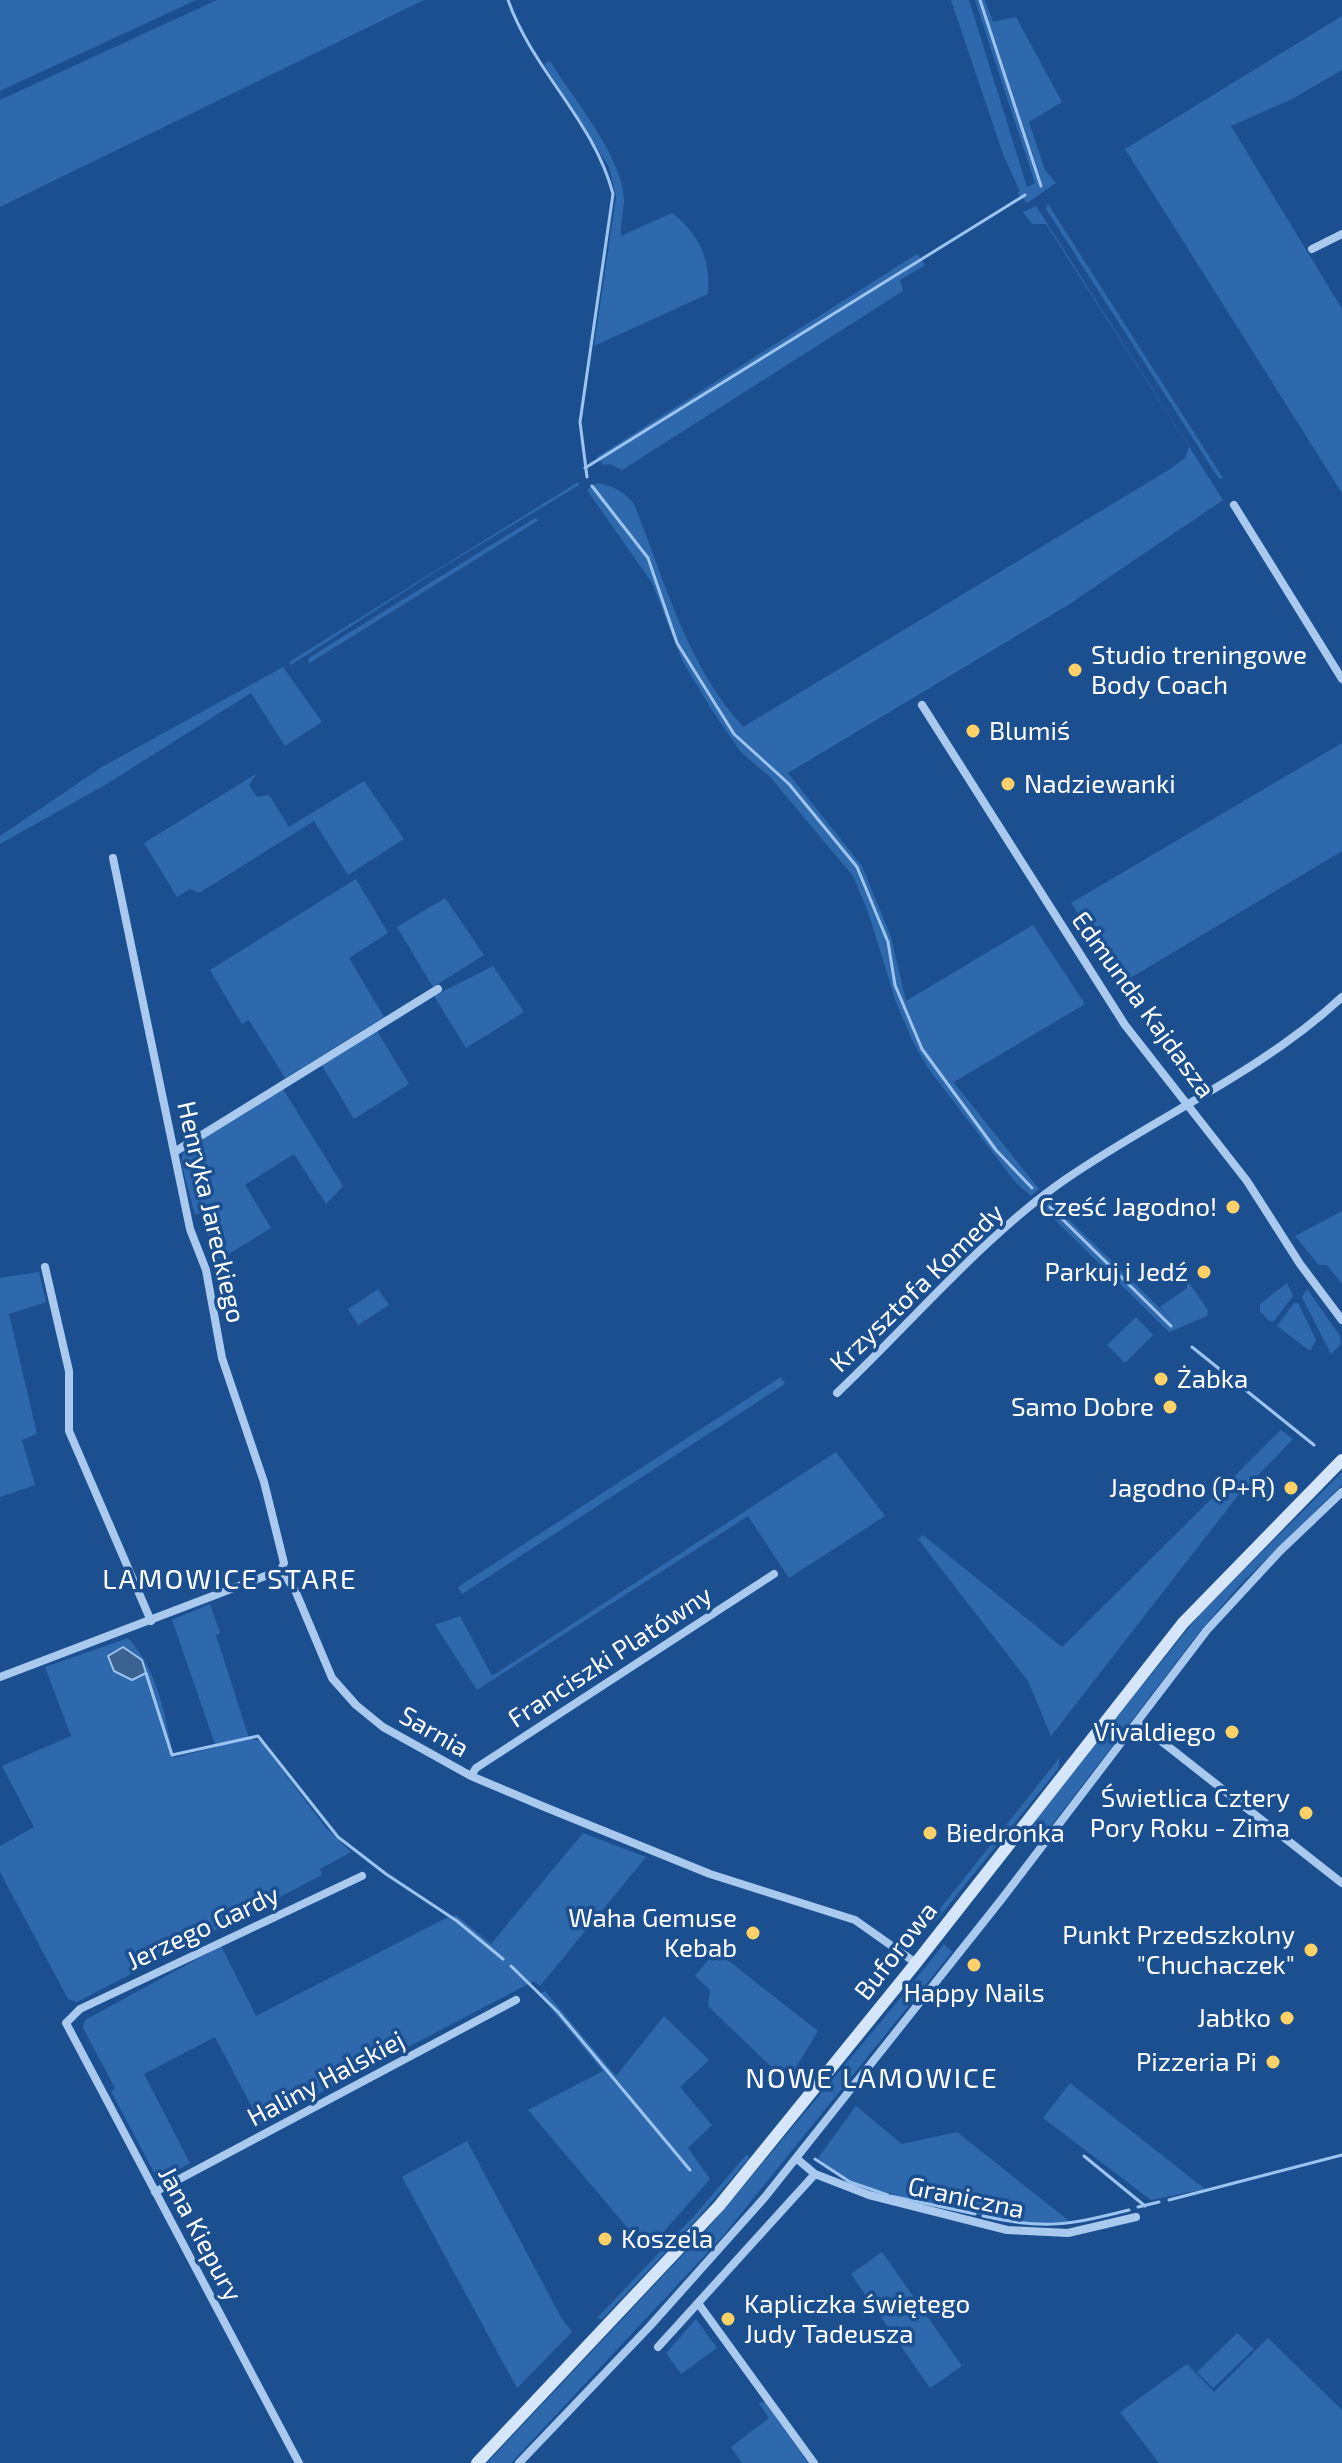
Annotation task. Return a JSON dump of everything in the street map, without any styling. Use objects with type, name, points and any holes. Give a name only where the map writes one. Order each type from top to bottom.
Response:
[{"type":"main road","name":"Buforowa","points":[[477,2463],[719,2206],[916,1963],[1183,1623],[1342,1460]]},
{"type":"street","points":[[1312,249],[1342,234]]},
{"type":"street","points":[[1234,505],[1342,679]]},
{"type":"street","name":"Edmunda Kajdasza","points":[[922,705],[1125,1025],[1263,1202],[1300,1264],[1342,1320]]},
{"type":"street","name":"Henryka Jareckiego","points":[[113,858],[190,1229],[206,1270],[222,1358],[264,1482],[284,1563],[281,1570]]},
{"type":"street","points":[[176,1151],[438,989]]},
{"type":"street","name":"Krzysztofa Komedy","points":[[837,1393],[995,1239],[1046,1194],[1278,1049],[1342,997]]},
{"type":"street","points":[[45,1267],[69,1371],[69,1431],[151,1621]]},
{"type":"street","name":"Buforowa","points":[[519,2463],[679,2295],[796,2158],[1217,1619],[1342,1492]]},
{"type":"street","points":[[0,1677],[281,1570]]},
{"type":"street","name":"Sarnia","points":[[281,1570],[295,1590],[325,1668],[339,1688],[383,1727],[471,1776],[710,1874],[855,1920],[916,1963]]},
{"type":"street","name":"Franciszki Platówny","points":[[471,1776],[476,1768],[774,1574]]},
{"type":"street","points":[[1137,1722],[1342,1883]]},
{"type":"street","name":"Jerzego Gardy","points":[[66,2023],[80,2009],[362,1876]]},
{"type":"street","name":"Haliny Halskiej","points":[[155,2192],[516,2000]]},
{"type":"street","name":"Jana Kiepury","points":[[66,2023],[299,2463]]},
{"type":"street","name":"Graniczna","points":[[796,2158],[815,2174],[869,2195],[1007,2230],[1068,2233],[1136,2217]]},
{"type":"street","points":[[658,2347],[815,2174]]},
{"type":"street","points":[[698,2303],[814,2463]]},
{"type":"shaded area","points":[[0,0],[196,0],[0,91]]},
{"type":"shaded area","points":[[217,0],[424,0],[0,207],[0,100]]},
{"type":"shaded area","points":[[951,0],[969,0],[1027,187],[1035,183],[975,0],[985,0],[993,22],[1016,17],[1062,102],[1029,122],[1045,170],[1056,183],[1027,203],[1017,193],[1020,191],[1004,157]]},
{"type":"shaded area","points":[[1342,16],[1342,70],[1292,99],[1231,126],[1342,309],[1342,493],[1125,149]]},
{"type":"shaded area","points":[[550,61],[606,146],[615,165],[624,199],[621,236],[672,213],[696,239],[707,270],[708,294],[594,346],[616,197],[609,167],[544,64]]},
{"type":"shaded area","points":[[1048,204],[1223,478],[1219,479],[1046,209]]},
{"type":"shaded area","points":[[1036,206],[1223,500],[1068,605],[788,773],[862,866],[891,937],[906,1001],[1033,925],[1085,1004],[954,1082],[943,1069],[1039,1189],[1031,1196],[1016,1183],[928,1068],[913,1042],[853,876],[771,778],[740,751],[682,660],[652,583],[587,490],[597,483],[608,486],[622,492],[634,504],[692,649],[723,702],[743,727],[1167,471],[1185,458],[1189,447],[1046,224],[1032,224],[1023,212]]},
{"type":"shaded area","points":[[917,254],[925,265],[900,280],[903,291],[622,470],[610,464],[604,465],[597,457]]},
{"type":"shaded area","points":[[578,482],[579,485],[435,572],[291,665],[289,662]]},
{"type":"shaded area","points":[[535,518],[539,520],[308,664],[309,658]]},
{"type":"shaded area","points":[[283,667],[322,722],[285,746],[251,693],[105,785],[0,844],[0,836],[102,767]]},
{"type":"shaded area","points":[[1342,743],[1342,851],[1122,983],[1071,903]]},
{"type":"shaded area","points":[[256,774],[249,785],[257,797],[269,795],[289,827],[364,781],[404,839],[348,875],[314,821],[199,893],[190,889],[177,897],[144,843]]},
{"type":"shaded area","points":[[356,879],[388,933],[349,958],[384,1017],[285,1078],[249,1020],[242,1024],[210,970]]},
{"type":"shaded area","points":[[445,898],[484,955],[433,987],[397,927]]},
{"type":"shaded area","points":[[493,966],[524,1012],[466,1048],[434,996]]},
{"type":"shaded area","points":[[377,1031],[409,1084],[354,1119],[321,1064]]},
{"type":"shaded area","points":[[283,1089],[343,1186],[326,1204],[294,1154],[245,1185],[271,1228],[221,1259],[213,1256],[202,1212],[195,1215],[181,1162],[184,1150]]},
{"type":"shaded area","points":[[1050,1201],[1175,1323],[1160,1307],[1187,1288],[1187,1280],[1208,1310],[1207,1316],[1169,1332],[1044,1209]]},
{"type":"shaded area","points":[[1342,1211],[1342,1284],[1327,1265],[1319,1265],[1295,1236]]},
{"type":"shaded area","points":[[39,1272],[46,1302],[9,1314],[37,1434],[22,1440],[35,1485],[0,1497],[0,1278]]},
{"type":"shaded area","points":[[1287,1283],[1293,1296],[1274,1321],[1269,1321],[1260,1311],[1260,1304]]},
{"type":"shaded area","points":[[378,1289],[389,1305],[358,1325],[348,1309]]},
{"type":"shaded area","points":[[1307,1289],[1340,1336],[1341,1344],[1331,1354],[1302,1297]]},
{"type":"shaded area","points":[[1294,1303],[1298,1303],[1316,1340],[1310,1351],[1277,1326]]},
{"type":"shaded area","points":[[1136,1317],[1153,1335],[1125,1363],[1107,1345]]},
{"type":"shaded area","points":[[781,1377],[785,1384],[462,1594],[458,1587]]},
{"type":"shaded area","points":[[1281,1430],[1293,1439],[1236,1498],[1051,1736],[1028,1681],[918,1539],[923,1535],[1062,1647]]},
{"type":"shaded area","points":[[836,1452],[885,1516],[789,1578],[748,1516],[477,1690],[435,1625],[460,1616],[492,1676]]},
{"type":"shaded area","points":[[1342,1472],[1342,1485],[1240,1585],[1201,1630],[1041,1839],[1027,1837],[1041,1811],[1200,1614]]},
{"type":"shaded area","points":[[210,1604],[220,1633],[216,1635],[249,1738],[260,1741],[326,1828],[351,1852],[320,1869],[322,1875],[77,2002],[68,1999],[0,1872],[0,1846],[34,1827],[2,1766],[71,1736],[45,1667],[128,1638],[154,1679],[174,1758],[216,1747],[172,1620]]},
{"type":"shaded area","points":[[123,1647],[142,1660],[146,1673],[132,1680],[114,1671],[108,1656]]},
{"type":"shaded area","points":[[1060,1757],[1058,1769],[935,1922],[932,1919]]},
{"type":"shaded area","points":[[583,1833],[646,1857],[540,1986],[534,1981],[261,2124],[215,2037],[144,2074],[190,2163],[165,2177],[156,2176],[111,2091],[115,2088],[83,2028],[85,2020],[221,1946],[256,2016],[446,1918],[456,1915],[491,1944]]},
{"type":"shaded area","points":[[944,1944],[952,1952],[723,2236],[511,2463],[487,2463],[711,2225],[909,1988],[912,1990],[910,1986]]},
{"type":"shaded area","points":[[716,1951],[818,2031],[787,2082],[708,2006],[710,1990],[695,1976]]},
{"type":"shaded area","points":[[545,1991],[616,2076],[664,2016],[709,2060],[680,2087],[712,2125],[688,2148],[710,2179],[647,2251],[528,2110],[603,2071],[539,1994]]},
{"type":"shaded area","points":[[1070,2083],[1205,2189],[1151,2200],[1043,2118]]},
{"type":"shaded area","points":[[856,2106],[902,2144],[957,2132],[1068,2220],[1027,2222],[955,2210],[882,2191],[837,2174],[818,2158]]},
{"type":"shaded area","points":[[467,2141],[562,2319],[572,2332],[517,2388],[402,2177]]},
{"type":"shaded area","points":[[747,2154],[749,2158],[697,2219],[602,2319],[597,2318],[694,2216]]},
{"type":"shaded area","points":[[882,2252],[962,2366],[930,2388],[851,2274]]},
{"type":"shaded area","points":[[696,2319],[717,2348],[681,2374],[666,2353]]},
{"type":"shaded area","points":[[1237,2333],[1254,2349],[1213,2388],[1197,2372]]},
{"type":"shaded area","points":[[1268,2338],[1342,2410],[1342,2463],[1159,2463],[1120,2412],[1187,2364],[1214,2392]]},
{"type":"shaded area","points":[[765,2402],[808,2463],[742,2463],[731,2447],[769,2418],[759,2403]]},
{"type":"waterway","points":[[508,0],[532,50],[592,143],[613,194],[580,422],[587,477]]},
{"type":"waterway","points":[[980,0],[1041,186]]},
{"type":"waterway","points":[[585,468],[1025,195]]},
{"type":"waterway","points":[[592,486],[648,558],[677,643],[734,734],[789,784],[857,867],[888,942],[895,985],[922,1049],[996,1150],[1032,1188]]},
{"type":"waterway","points":[[1050,1207],[1171,1326]]},
{"type":"waterway","points":[[1192,1347],[1314,1445]]},
{"type":"waterway","points":[[146,1673],[172,1755],[258,1736],[338,1837],[386,1874],[457,1921],[503,1959]]},
{"type":"waterway","points":[[511,1966],[558,2012],[690,2170]]},
{"type":"waterway","points":[[1169,2200],[1342,2155]]},
{"type":"waterway","points":[[1084,2156],[1145,2206]]},
{"type":"waterway","points":[[815,2159],[850,2182],[888,2195]]},
{"type":"waterway","points":[[891,2196],[975,2214]]},
{"type":"waterway","points":[[1138,2207],[1159,2202]]},
{"type":"waterway","points":[[983,2216],[1024,2223],[1057,2224],[1129,2210]]},
{"type":"place","name":"Studio treningowe Body Coach","points":[[1075,670]]},
{"type":"place","name":"Blumiś","points":[[973,731]]},
{"type":"place","name":"Nadziewanki","points":[[1008,784]]},
{"type":"place","name":"Cześć Jagodno!","points":[[1233,1207]]},
{"type":"place","name":"Parkuj i Jedź","points":[[1204,1272]]},
{"type":"place","name":"Żabka","points":[[1161,1379]]},
{"type":"place","name":"Samo Dobre","points":[[1170,1407]]},
{"type":"place","name":"Jagodno (P+R)","points":[[1291,1488]]},
{"type":"place","name":"Vivaldiego","points":[[1232,1732]]},
{"type":"place","name":"Świetlica Cztery Pory Roku - Zima","points":[[1306,1813]]},
{"type":"place","name":"Biedronka","points":[[930,1833]]},
{"type":"place","name":"Waha Gemuse Kebab","points":[[753,1933]]},
{"type":"place","name":"Punkt Przedszkolny \"Chuchaczek\"","points":[[1311,1950]]},
{"type":"place","name":"Happy Nails","points":[[974,1965]]},
{"type":"place","name":"Jabłko","points":[[1287,2018]]},
{"type":"place","name":"Pizzeria Pi","points":[[1273,2062]]},
{"type":"place","name":"Koszela","points":[[605,2239]]},
{"type":"place","name":"Kapliczka świętego Judy Tadeusza","points":[[728,2319]]},
{"type":"district","name":"LAMOWICE STARE","points":[[230,1580]]},
{"type":"district","name":"NOWE LAMOWICE","points":[[872,2079]]}]
